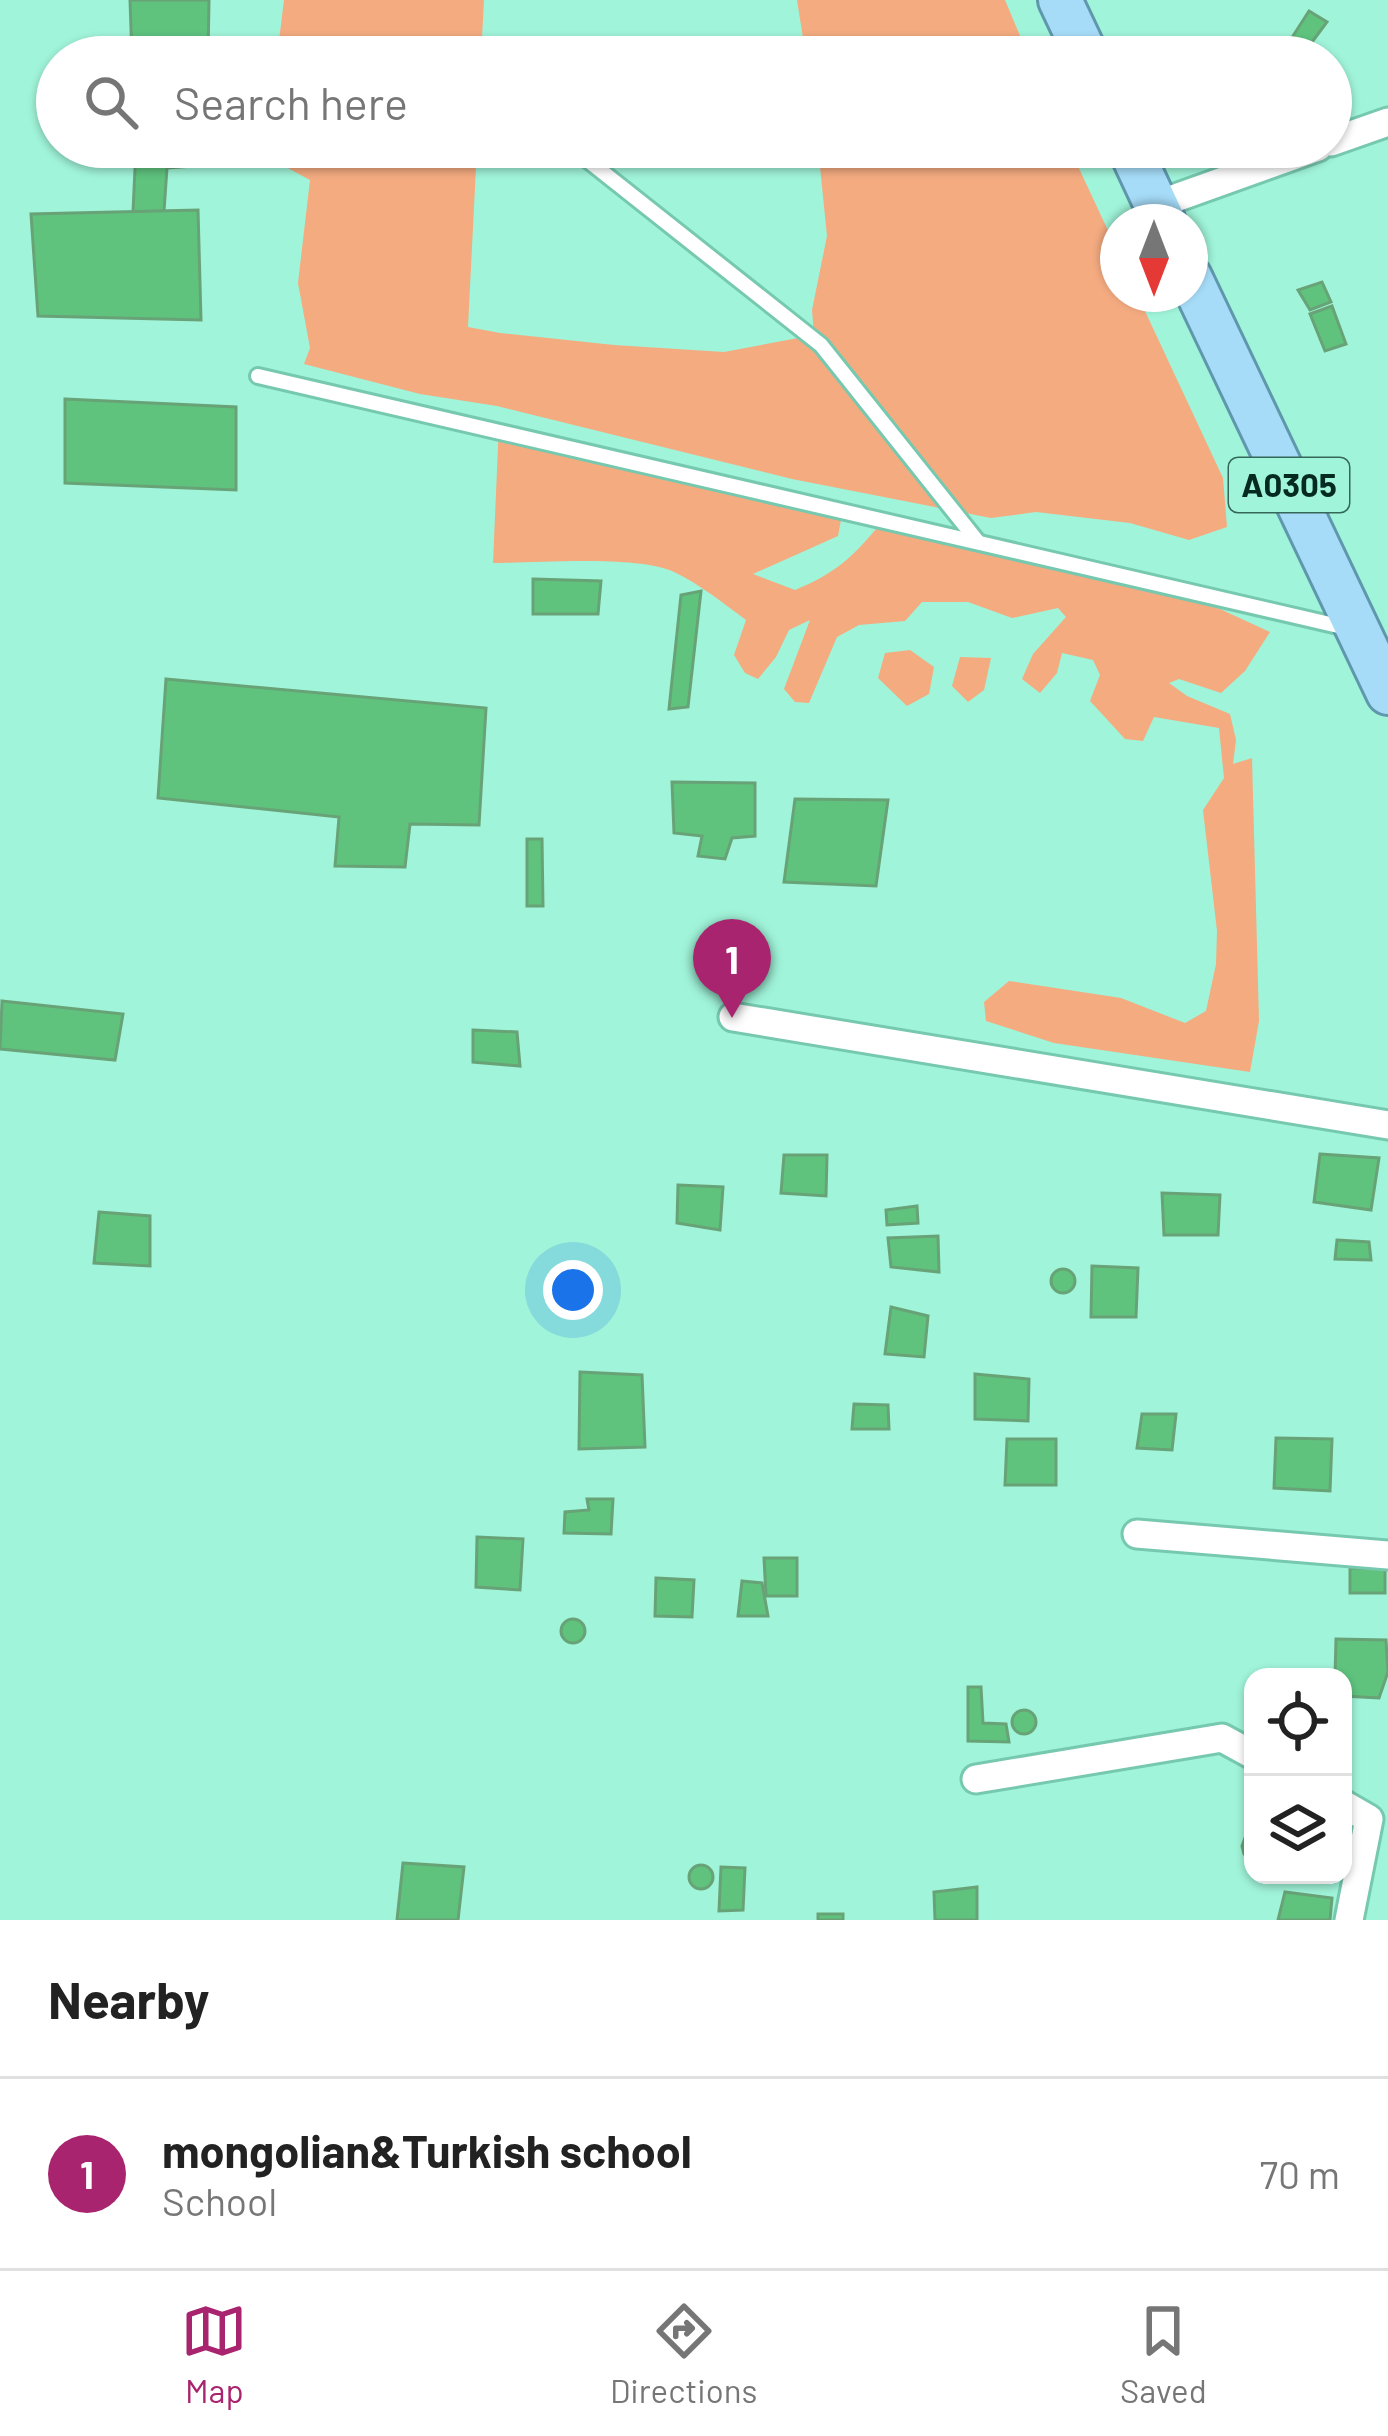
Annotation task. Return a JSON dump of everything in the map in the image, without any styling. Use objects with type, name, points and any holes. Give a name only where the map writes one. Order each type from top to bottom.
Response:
[{"type":"highway","points":[[1060,0],[1077,36]]},
{"type":"highway","points":[[1139,168],[1155,204]]},
{"type":"highway","name":"A0305","points":[[1206,312],[1388,693]]},
{"type":"street","points":[[1352,135],[1388,122]]},
{"type":"street","points":[[1184,204],[1268,168]]},
{"type":"street","points":[[733,1017],[1388,1125]]},
{"type":"street","points":[[1137,1534],[1388,1555]]},
{"type":"street","points":[[976,1779],[1222,1738],[1244,1750]]},
{"type":"street","points":[[1349,1920],[1369,1819],[1352,1809]]},
{"type":"lane","points":[[598,168],[821,345],[978,542]]},
{"type":"lane","points":[[258,376],[1358,631]]},
{"type":"shaded area","points":[[284,0],[484,0],[482,36],[280,36]]},
{"type":"shaded area","points":[[797,0],[1005,0],[1020,36],[803,36]]},
{"type":"shaded area","points":[[288,168],[476,168],[468,327],[614,345],[724,352],[814,335],[812,310],[827,236],[820,168],[1079,168],[1100,213],[1100,312],[1145,312],[1223,478],[1227,527],[1189,540],[1130,523],[1036,512],[991,518],[792,479],[304,364],[310,348],[298,283],[310,180]]},
{"type":"shaded area","points":[[499,423],[843,509],[838,536],[753,574],[795,590],[843,563],[881,523],[912,524],[1220,609],[1270,632],[1245,671],[1221,693],[1179,679],[1169,683],[1230,714],[1236,740],[1233,764],[1252,758],[1259,1021],[1250,1072],[1054,1043],[986,1021],[984,1002],[1009,981],[1121,998],[1185,1023],[1206,1011],[1217,931],[1203,810],[1224,778],[1219,728],[1154,717],[1143,741],[1125,739],[1090,701],[1100,675],[1093,660],[1062,653],[1057,673],[1040,693],[1022,679],[1033,654],[1066,617],[1058,608],[1012,618],[968,602],[922,602],[905,621],[859,625],[837,637],[809,703],[795,702],[784,689],[810,620],[789,630],[758,679],[745,673],[734,655],[746,620],[674,572],[637,563],[493,563]]},
{"type":"shaded area","points":[[910,650],[934,667],[929,694],[907,706],[878,678],[885,653]]},
{"type":"shaded area","points":[[960,657],[991,658],[984,690],[968,702],[952,686]]},
{"type":"building","points":[[130,0],[209,0],[208,36],[131,36]]},
{"type":"building","points":[[1309,11],[1327,22],[1317,36],[1293,36]]},
{"type":"building","points":[[135,168],[167,168],[164,211],[133,212]]},
{"type":"building","points":[[198,210],[201,320],[38,316],[31,214]]},
{"type":"building","points":[[1322,282],[1331,302],[1310,310],[1298,290]]},
{"type":"building","points":[[1332,306],[1346,344],[1325,351],[1310,314]]},
{"type":"building","points":[[65,399],[236,407],[236,490],[65,483]]},
{"type":"building","points":[[533,579],[601,581],[598,614],[533,614]]},
{"type":"building","points":[[701,591],[688,707],[669,709],[681,595]]},
{"type":"building","points":[[166,679],[486,708],[479,825],[410,824],[405,867],[335,866],[339,817],[158,798]]},
{"type":"building","points":[[672,782],[755,783],[755,836],[732,838],[725,859],[698,856],[702,836],[674,833]]},
{"type":"building","points":[[795,799],[888,800],[876,886],[784,882]]},
{"type":"building","points":[[527,839],[542,839],[543,906],[527,906]]},
{"type":"building","points":[[2,1001],[123,1014],[115,1060],[0,1049]]},
{"type":"building","points":[[473,1030],[517,1032],[520,1066],[473,1062]]},
{"type":"building","points":[[1320,1154],[1379,1158],[1371,1210],[1314,1202]]},
{"type":"building","points":[[784,1155],[827,1155],[826,1196],[781,1193]]},
{"type":"building","points":[[678,1185],[723,1187],[720,1230],[677,1223]]},
{"type":"building","points":[[1162,1193],[1220,1195],[1218,1235],[1164,1235]]},
{"type":"building","points":[[917,1206],[918,1223],[887,1225],[886,1210]]},
{"type":"building","points":[[99,1212],[150,1216],[150,1266],[94,1263]]},
{"type":"building","points":[[938,1236],[939,1272],[891,1267],[888,1238]]},
{"type":"building","points":[[1337,1240],[1369,1242],[1371,1260],[1335,1259]]},
{"type":"building","points":[[1092,1266],[1138,1268],[1136,1317],[1091,1317]]},
{"type":"building","points":[[1063,1269],[1075,1281],[1063,1293],[1051,1281]]},
{"type":"building","points":[[891,1307],[928,1316],[924,1357],[885,1354]]},
{"type":"building","points":[[580,1372],[642,1375],[645,1447],[579,1449]]},
{"type":"building","points":[[975,1374],[1029,1379],[1028,1421],[975,1419]]},
{"type":"building","points":[[854,1404],[888,1405],[889,1429],[852,1429]]},
{"type":"building","points":[[1142,1414],[1176,1414],[1172,1450],[1137,1448]]},
{"type":"building","points":[[1276,1438],[1332,1439],[1330,1491],[1274,1488]]},
{"type":"building","points":[[1007,1439],[1056,1439],[1056,1485],[1005,1485]]},
{"type":"building","points":[[587,1499],[613,1499],[611,1534],[564,1533],[565,1512],[589,1510]]},
{"type":"building","points":[[477,1537],[523,1539],[520,1590],[476,1587]]},
{"type":"building","points":[[764,1558],[797,1558],[797,1596],[766,1596]]},
{"type":"building","points":[[1350,1568],[1385,1568],[1385,1593],[1350,1593]]},
{"type":"building","points":[[656,1578],[694,1580],[692,1617],[655,1616]]},
{"type":"building","points":[[742,1581],[762,1583],[768,1616],[738,1616]]},
{"type":"building","points":[[573,1619],[585,1631],[573,1643],[561,1631]]},
{"type":"building","points":[[1336,1639],[1386,1640],[1388,1672],[1379,1698],[1352,1696],[1352,1668],[1335,1668]]},
{"type":"building","points":[[968,1687],[981,1687],[983,1723],[1006,1724],[1009,1742],[968,1741]]},
{"type":"building","points":[[1024,1710],[1036,1722],[1024,1734],[1012,1722]]},
{"type":"building","points":[[403,1863],[464,1867],[458,1920],[397,1920]]},
{"type":"building","points":[[701,1865],[713,1877],[701,1889],[689,1877]]},
{"type":"building","points":[[721,1867],[745,1868],[743,1910],[719,1911]]},
{"type":"building","points":[[977,1887],[977,1920],[935,1920],[934,1892]]},
{"type":"building","points":[[1285,1892],[1332,1898],[1330,1920],[1278,1920]]},
{"type":"building","points":[[818,1914],[843,1914],[843,1920],[818,1920]]},
{"type":"place","name":"mongolian&Turkish school","points":[[732,1018]]}]
